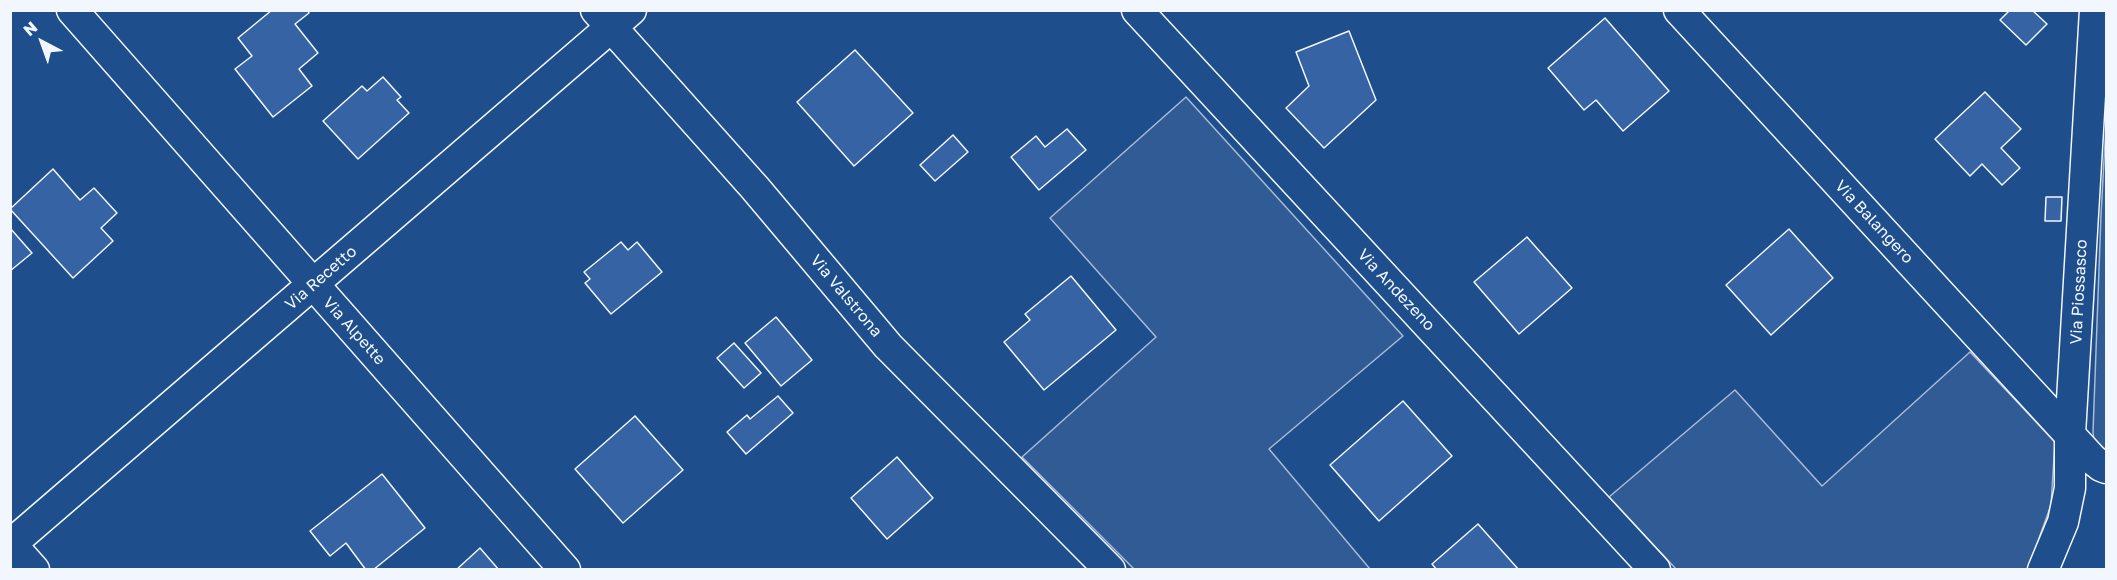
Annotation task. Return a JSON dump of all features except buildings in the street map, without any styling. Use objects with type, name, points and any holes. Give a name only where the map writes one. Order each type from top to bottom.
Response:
[{"type":"street","name":"Via Alpette","points":[[72,10],[565,570]]},
{"type":"street","name":"Via Andezeno","points":[[1137,10],[1655,570]]},
{"type":"street","name":"Via Balangero","points":[[1679,10],[2092,459],[2106,468]]},
{"type":"street","name":"Via Piossasco","points":[[2043,570],[2060,531],[2068,500],[2095,10]]},
{"type":"street","name":"Via Recetto","points":[[11,544],[313,285],[612,16]]},
{"type":"street","name":"Via Valstrona","points":[[612,16],[888,346],[1110,570]]},
{"type":"street","points":[[11,544],[34,570]]},
{"type":"shaded area","points":[[1186,97],[1403,336],[1269,449],[1370,569],[1134,569],[1022,457],[1156,337],[1050,218]]},
{"type":"shaded area","points":[[2106,124],[2106,459],[2095,449],[2093,432]]},
{"type":"shaded area","points":[[1970,352],[2055,442],[2051,505],[2028,569],[1676,569],[1609,497],[1735,390],[1822,486]]}]
